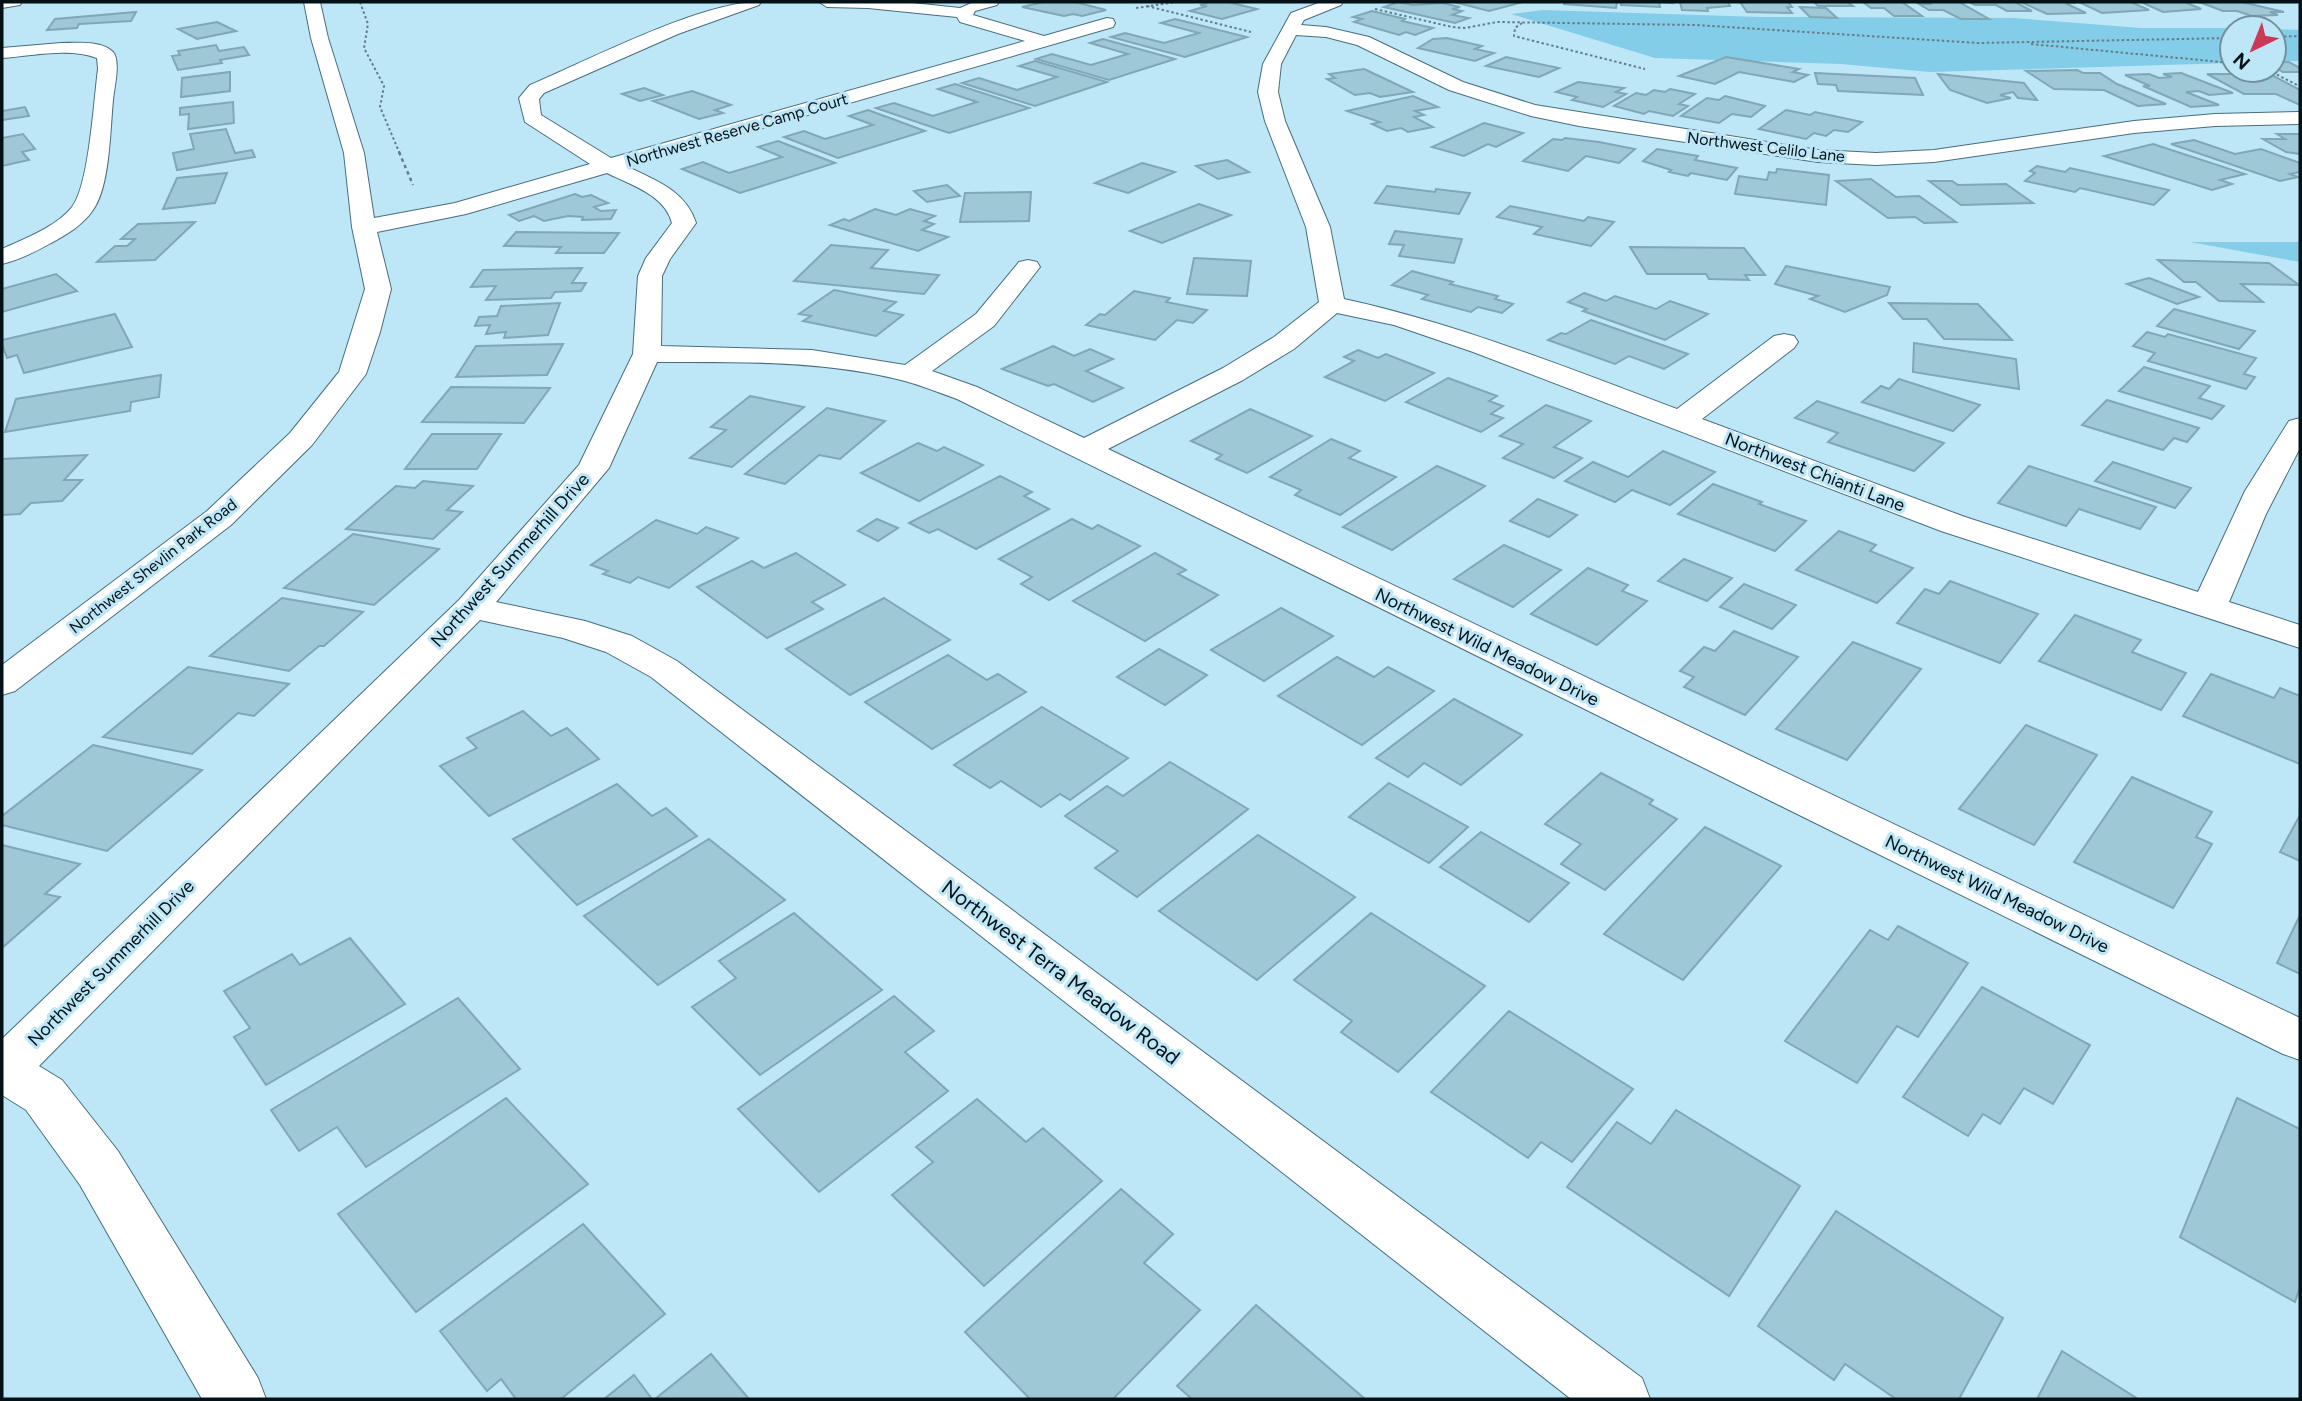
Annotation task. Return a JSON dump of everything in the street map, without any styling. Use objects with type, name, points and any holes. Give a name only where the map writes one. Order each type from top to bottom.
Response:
[{"type":"street","points":[[2,3],[14,2]]},
{"type":"street","name":"Northwest Shevlin Park Road","points":[[2,683],[219,518],[301,439],[352,374],[378,289],[364,227],[354,153],[324,51],[316,35],[318,15],[312,2]]},
{"type":"street","name":"Northwest Summerhill Drive","points":[[2,1071],[471,608],[593,468],[647,354],[650,276],[658,258],[684,223],[680,208],[662,192],[562,139],[532,118],[529,98],[537,89],[673,30],[753,2]]},
{"type":"street","points":[[827,2],[868,3],[964,13]]},
{"type":"street","points":[[964,13],[969,8],[991,2]]},
{"type":"street","points":[[1082,451],[1233,374],[1284,343],[1332,304],[1318,227],[1275,121],[1268,92],[1272,64],[1297,17],[1335,2]]},
{"type":"street","points":[[964,13],[966,18],[975,22],[1044,41]]},
{"type":"street","name":"Northwest Reserve Camp Court","points":[[364,227],[458,209],[1107,23]]},
{"type":"street","name":"Northwest Celilo Lane","points":[[1287,33],[1325,32],[1363,41],[1456,86],[1531,110],[1579,120],[1818,156],[1876,159],[1934,156],[2134,127],[2215,120],[2300,118]]},
{"type":"street","points":[[324,51],[337,33]]},
{"type":"street","points":[[2,53],[91,49],[106,55],[107,69],[93,170],[84,207],[55,232],[2,257]]},
{"type":"street","points":[[911,374],[985,320],[1028,267]]},
{"type":"street","name":"Northwest Chianti Lane","points":[[1332,304],[1401,319],[1483,346],[1953,524],[2300,637]]},
{"type":"street","points":[[1680,421],[1784,342]]},
{"type":"street","name":"Northwest Wild Meadow Drive","points":[[647,354],[787,357],[911,374],[967,393],[2300,1040]]},
{"type":"street","points":[[2210,606],[2265,484],[2284,448],[2300,427]]},
{"type":"street","name":"Northwest Terra Meadow Road","points":[[471,608],[572,629],[619,644],[664,668],[1620,1399]]},
{"type":"street","points":[[2,1071],[44,1095],[99,1168],[236,1399]]},
{"type":"path","points":[[360,2],[367,12],[370,30],[364,48],[384,86],[380,107],[415,190]]},
{"type":"path","points":[[1146,6],[1262,35],[1287,33]]},
{"type":"path","points":[[1376,9],[1465,28],[1497,22],[1696,25],[1902,40],[2012,42],[2218,38]]},
{"type":"path","points":[[1523,23],[1515,28],[1514,36],[1645,69]]},
{"type":"path","points":[[2012,42],[2218,61]]},
{"type":"shaded area","points":[[1543,10],[1761,17],[2014,18],[2141,28],[2218,28],[2218,63],[1930,72],[1841,64],[1655,58],[1511,14]]},
{"type":"shaded area","points":[[2288,30],[2300,30],[2300,61],[2288,61]]},
{"type":"shaded area","points":[[2190,242],[2300,242],[2300,262]]},
{"type":"building","points":[[1043,2],[1075,2],[1106,10],[1082,16],[1064,16],[1022,7]]},
{"type":"building","points":[[1228,2],[1257,9],[1222,19],[1190,11],[1207,6],[1200,5]]},
{"type":"building","points":[[1398,2],[1413,5],[1442,3],[1460,7],[1452,9],[1462,11],[1452,15],[1469,18],[1455,23],[1384,7]]},
{"type":"building","points":[[1454,2],[1523,2],[1489,11]]},
{"type":"building","points":[[1564,2],[1617,2],[1616,8]]},
{"type":"building","points":[[1621,2],[1659,2],[1660,7],[1621,5]]},
{"type":"building","points":[[1680,2],[1728,2],[1730,6],[1707,8],[1708,11],[1682,10]]},
{"type":"building","points":[[1740,2],[1788,2],[1792,7],[1787,7],[1792,13],[1747,12]]},
{"type":"building","points":[[1814,2],[1847,2],[1853,6],[1818,6]]},
{"type":"building","points":[[1863,2],[1902,2],[1922,16],[1894,16],[1884,8],[1871,8]]},
{"type":"building","points":[[1927,2],[1959,2],[1989,19],[1961,19],[1943,10],[1929,10],[1919,4],[1930,4]]},
{"type":"building","points":[[1969,2],[2015,2],[2032,11],[2007,11],[1996,5],[1975,5]]},
{"type":"building","points":[[2021,2],[2073,2],[2076,3],[2065,3],[2086,13],[2047,14]]},
{"type":"building","points":[[2079,2],[2131,2],[2149,10],[2102,13]]},
{"type":"building","points":[[2141,2],[2185,2],[2201,9],[2163,12]]},
{"type":"building","points":[[2199,2],[2242,2],[2284,12],[2246,14],[2223,11]]},
{"type":"building","points":[[1800,7],[1826,8],[1837,18],[1810,17]]},
{"type":"building","points":[[1372,11],[1433,28],[1415,35],[1406,32],[1399,35],[1354,22],[1362,19],[1353,17]]},
{"type":"building","points":[[136,12],[131,21],[79,24],[77,28],[47,30],[55,19]]},
{"type":"building","points":[[1175,19],[1247,37],[1185,57],[1111,37],[1125,33],[1164,43],[1199,33],[1161,23]]},
{"type":"building","points":[[217,22],[236,31],[197,39],[178,29]]},
{"type":"building","points":[[1447,38],[1482,46],[1475,49],[1494,53],[1475,61],[1418,48],[1433,39]]},
{"type":"building","points":[[1103,39],[1175,59],[1109,80],[1036,59],[1052,54],[1091,65],[1128,54],[1090,43]]},
{"type":"building","points":[[216,45],[219,51],[244,47],[249,55],[220,60],[222,63],[178,70],[172,56],[180,55],[178,51]]},
{"type":"building","points":[[1506,57],[1559,68],[1539,77],[1486,66]]},
{"type":"building","points":[[1726,57],[1799,69],[1793,72],[1808,75],[1794,82],[1739,72],[1715,84],[1679,76]]},
{"type":"building","points":[[1035,61],[1107,82],[1035,106],[962,83],[979,78],[1017,90],[1057,77],[1019,66]]},
{"type":"building","points":[[2288,62],[2300,68],[2300,72],[2288,72]]},
{"type":"building","points":[[1364,69],[1413,92],[1380,97],[1370,93],[1355,95],[1327,79],[1335,78],[1329,74]]},
{"type":"building","points":[[2077,70],[2083,73],[2100,73],[2117,84],[2166,104],[2138,106],[2104,90],[2054,89],[2026,71]]},
{"type":"building","points":[[230,72],[230,91],[181,97],[182,78]]},
{"type":"building","points":[[1815,73],[1915,78],[1923,95],[1838,91],[1836,85],[1818,84]]},
{"type":"building","points":[[2181,73],[2233,93],[2209,95],[2199,91],[2186,92],[2219,105],[2191,107],[2125,75],[2149,74],[2159,78],[2172,77],[2163,74]]},
{"type":"building","points":[[1938,74],[2024,83],[2037,100],[2018,98],[2013,92],[2000,95],[2011,98],[1987,103],[1950,90]]},
{"type":"building","points":[[2207,74],[2218,74],[2218,80]]},
{"type":"building","points":[[1578,82],[1624,88],[1616,92],[1626,94],[1603,107],[1572,100],[1577,97],[1556,92]]},
{"type":"building","points":[[955,84],[1029,108],[949,133],[876,108],[894,103],[933,116],[977,102],[938,89]]},
{"type":"building","points":[[2226,84],[2288,84],[2300,90],[2300,105],[2276,94],[2244,94]]},
{"type":"building","points":[[644,88],[663,95],[640,101],[622,94]]},
{"type":"building","points":[[1670,89],[1695,94],[1679,104],[1688,106],[1673,116],[1649,111],[1644,114],[1614,106],[1636,93],[1646,95],[1654,90],[1665,92]]},
{"type":"building","points":[[692,91],[731,105],[715,110],[723,113],[699,119],[653,101]]},
{"type":"building","points":[[1413,96],[1438,107],[1415,111],[1424,115],[1414,117],[1433,127],[1408,132],[1401,128],[1387,131],[1372,124],[1380,122],[1347,111]]},
{"type":"building","points":[[1725,96],[1765,106],[1751,117],[1732,114],[1719,123],[1681,116],[1707,98],[1719,100]]},
{"type":"building","points":[[233,102],[234,123],[188,129],[189,114],[180,115],[180,108]]},
{"type":"building","points":[[25,107],[29,116],[2,120],[2,111]]},
{"type":"building","points":[[868,110],[925,131],[838,158],[784,137],[804,131],[825,139],[873,125],[849,116]]},
{"type":"building","points":[[1786,110],[1810,115],[1815,112],[1862,122],[1848,132],[1834,130],[1826,136],[1814,133],[1806,139],[1759,129]]},
{"type":"building","points":[[1484,123],[1523,133],[1496,147],[1488,144],[1464,156],[1432,147]]},
{"type":"building","points":[[226,129],[235,153],[252,150],[255,157],[177,170],[173,153],[194,149],[190,134]]},
{"type":"building","points":[[23,134],[35,149],[22,152],[29,160],[2,166],[2,138]]},
{"type":"building","points":[[2277,134],[2300,134],[2300,154],[2286,152],[2263,139],[2285,139]]},
{"type":"building","points":[[1565,138],[1635,149],[1619,163],[1586,156],[1568,171],[1523,161],[1553,139]]},
{"type":"building","points":[[2194,140],[2235,154],[2261,149],[2300,163],[2300,172],[2290,174],[2298,177],[2280,181],[2171,144]]},
{"type":"building","points":[[778,141],[835,163],[740,193],[682,169],[703,162],[729,173],[782,157],[758,147]]},
{"type":"building","points":[[2153,144],[2245,174],[2220,180],[2232,184],[2212,190],[2104,156]]},
{"type":"building","points":[[1657,149],[1698,156],[1695,160],[1737,168],[1727,180],[1669,172],[1671,170],[1643,161]]},
{"type":"building","points":[[1227,160],[1249,172],[1218,179],[1196,166]]},
{"type":"building","points":[[1142,163],[1175,172],[1128,193],[1095,183]]},
{"type":"building","points":[[2037,166],[2065,172],[2070,168],[2169,190],[2154,205],[2080,188],[2075,192],[2025,181],[2035,173],[2030,171]]},
{"type":"building","points":[[1777,169],[1829,175],[1826,205],[1735,194],[1739,176],[1767,180],[1769,172],[1776,173]]},
{"type":"building","points":[[227,173],[215,203],[163,209],[177,178]]},
{"type":"building","points":[[1871,179],[1896,197],[1919,196],[1956,222],[1924,223],[1915,217],[1888,218],[1836,181]]},
{"type":"building","points":[[1929,181],[1952,181],[1958,185],[2006,184],[2033,203],[1961,205]]},
{"type":"building","points":[[947,185],[960,196],[927,202],[914,191]]},
{"type":"building","points":[[1387,186],[1470,193],[1459,214],[1375,203]]},
{"type":"building","points":[[1031,192],[1029,221],[960,222],[965,193]]},
{"type":"building","points":[[575,194],[582,197],[591,195],[608,203],[594,207],[601,211],[616,210],[611,219],[582,220],[583,217],[568,216],[544,221],[534,216],[519,221],[509,215]]},
{"type":"building","points":[[1199,204],[1231,215],[1162,243],[1130,231]]},
{"type":"building","points":[[1510,206],[1584,221],[1588,217],[1614,222],[1591,246],[1534,234],[1542,227],[1497,217]]},
{"type":"building","points":[[875,209],[896,215],[910,209],[935,216],[924,221],[934,224],[922,230],[948,237],[918,251],[830,225],[844,219],[849,221]]},
{"type":"building","points":[[195,222],[155,260],[97,262],[115,246],[127,246],[135,239],[121,239],[138,224]]},
{"type":"building","points":[[1395,231],[1462,239],[1454,263],[1399,256],[1404,245],[1389,244]]},
{"type":"building","points":[[516,232],[619,233],[604,253],[556,253],[561,247],[504,246]]},
{"type":"building","points":[[831,245],[888,250],[871,268],[939,275],[924,294],[794,281]]},
{"type":"building","points":[[1630,247],[1744,248],[1765,275],[1745,275],[1749,280],[1709,279],[1706,274],[1647,274]]},
{"type":"building","points":[[1194,258],[1251,261],[1247,296],[1187,294]]},
{"type":"building","points":[[2158,260],[2269,263],[2299,285],[2241,284],[2263,302],[2219,301],[2196,282],[2184,282]]},
{"type":"building","points":[[1786,266],[1890,287],[1887,295],[1845,312],[1810,299],[1818,296],[1775,284]]},
{"type":"building","points":[[582,268],[572,283],[586,283],[581,291],[555,292],[551,298],[486,300],[496,286],[471,287],[483,270]]},
{"type":"building","points":[[1412,271],[1498,296],[1495,299],[1513,304],[1502,313],[1478,307],[1471,312],[1422,299],[1428,295],[1392,285]]},
{"type":"building","points":[[56,274],[77,291],[2,312],[2,289]]},
{"type":"building","points":[[2149,278],[2199,297],[2177,304],[2127,284]]},
{"type":"building","points":[[834,290],[896,302],[884,311],[903,315],[876,336],[803,321],[811,316],[799,314]]},
{"type":"building","points":[[1134,291],[1170,298],[1166,302],[1207,310],[1193,323],[1177,320],[1155,340],[1086,325],[1100,314],[1105,315]]},
{"type":"building","points":[[1584,293],[1606,301],[1615,296],[1656,309],[1670,301],[1708,314],[1665,340],[1583,311],[1587,309],[1568,302]]},
{"type":"building","points":[[560,303],[548,335],[504,338],[506,332],[486,334],[490,325],[475,326],[479,317],[497,316],[501,306]]},
{"type":"building","points":[[1889,303],[1978,304],[2012,340],[1944,339],[1927,319],[1903,319]]},
{"type":"building","points":[[2174,309],[2255,331],[2239,349],[2157,326]]},
{"type":"building","points":[[115,314],[132,347],[24,373],[17,355],[7,358],[2,344],[2,340]]},
{"type":"building","points":[[1591,320],[1688,354],[1664,369],[1629,356],[1615,364],[1548,340],[1561,333],[1566,334]]},
{"type":"building","points":[[2147,332],[2165,337],[2168,334],[2256,358],[2244,374],[2255,377],[2246,389],[2148,361],[2155,353],[2133,346]]},
{"type":"building","points":[[1914,343],[2016,359],[2019,389],[1913,372]]},
{"type":"building","points":[[563,344],[547,375],[456,377],[476,346]]},
{"type":"building","points":[[1053,346],[1074,356],[1090,349],[1113,359],[1086,371],[1123,388],[1093,402],[1054,384],[1048,386],[1002,369]]},
{"type":"building","points":[[1358,350],[1378,358],[1386,354],[1434,373],[1385,401],[1325,377],[1354,361],[1344,357]]},
{"type":"building","points":[[2144,367],[2210,386],[2199,398],[2224,406],[2212,419],[2119,391]]},
{"type":"building","points":[[161,375],[159,397],[131,402],[130,411],[5,432],[16,399]]},
{"type":"building","points":[[1448,378],[1497,396],[1489,401],[1503,406],[1491,414],[1503,418],[1481,432],[1406,402]]},
{"type":"building","points":[[1899,379],[1980,405],[1953,431],[1862,402],[1881,386],[1889,389]]},
{"type":"building","points":[[451,387],[550,388],[524,423],[422,422]]},
{"type":"building","points":[[750,396],[804,407],[732,467],[690,458],[726,430],[711,427]]},
{"type":"building","points":[[2107,400],[2199,428],[2187,442],[2174,438],[2163,450],[2082,425]]},
{"type":"building","points":[[1817,401],[1944,443],[1914,471],[1828,442],[1838,433],[1795,418]]},
{"type":"building","points":[[1546,405],[1591,421],[1554,447],[1582,458],[1554,478],[1503,458],[1523,444],[1500,436]]},
{"type":"building","points":[[827,408],[885,421],[840,459],[819,455],[785,484],[745,474]]},
{"type":"building","points":[[1250,409],[1312,436],[1247,473],[1216,459],[1222,455],[1191,441]]},
{"type":"building","points":[[432,434],[501,434],[477,469],[405,469]]},
{"type":"building","points":[[1331,439],[1360,451],[1349,458],[1396,477],[1340,515],[1295,495],[1301,490],[1270,477]]},
{"type":"building","points":[[918,443],[937,451],[944,447],[983,465],[919,501],[861,473]]},
{"type":"building","points":[[1663,451],[1715,472],[1670,505],[1632,490],[1615,502],[1565,481],[1593,462],[1628,477]]},
{"type":"building","points":[[87,455],[64,480],[82,480],[62,501],[31,503],[20,514],[2,515],[2,459]]},
{"type":"building","points":[[2113,462],[2191,488],[2175,508],[2095,481]]},
{"type":"building","points":[[1437,466],[1485,486],[1392,550],[1343,527]]},
{"type":"building","points":[[2029,466],[2156,507],[2140,529],[2079,509],[2066,526],[1998,503]]},
{"type":"building","points":[[1000,476],[1032,492],[1024,496],[1049,509],[976,549],[938,529],[929,533],[909,523]]},
{"type":"building","points":[[423,481],[473,486],[447,510],[462,512],[433,539],[346,529],[396,486],[415,488]]},
{"type":"building","points":[[1713,484],[1806,521],[1775,551],[1678,514]]},
{"type":"building","points":[[1538,499],[1577,515],[1549,537],[1510,521]]},
{"type":"building","points":[[877,519],[898,528],[878,541],[858,531]]},
{"type":"building","points":[[1072,519],[1092,529],[1098,525],[1140,546],[1049,600],[1021,584],[1032,577],[999,559]]},
{"type":"building","points":[[656,520],[697,534],[706,527],[738,538],[669,588],[638,577],[630,583],[603,574],[608,571],[591,565]]},
{"type":"building","points":[[1839,531],[1876,545],[1870,551],[1913,568],[1877,603],[1796,570]]},
{"type":"building","points":[[353,534],[439,549],[374,605],[284,588]]},
{"type":"building","points":[[1504,545],[1561,570],[1513,607],[1454,579]]},
{"type":"building","points":[[796,553],[845,585],[812,602],[823,609],[767,638],[697,587],[752,561],[764,568]]},
{"type":"building","points":[[1155,553],[1186,570],[1178,574],[1218,595],[1145,641],[1073,601]]},
{"type":"building","points":[[1684,559],[1732,578],[1707,601],[1658,581]]},
{"type":"building","points":[[1588,568],[1628,585],[1622,591],[1647,601],[1597,645],[1531,614]]},
{"type":"building","points":[[1950,581],[2038,614],[2000,663],[1897,623],[1925,589],[1939,594]]},
{"type":"building","points":[[1744,584],[1796,605],[1772,629],[1720,607]]},
{"type":"building","points":[[282,598],[363,612],[324,646],[319,646],[289,671],[210,656]]},
{"type":"building","points":[[884,598],[950,640],[850,695],[786,649]]},
{"type":"building","points":[[1281,608],[1333,636],[1264,681],[1211,650]]},
{"type":"building","points":[[2075,615],[2141,640],[2132,652],[2186,673],[2161,710],[2039,661]]},
{"type":"building","points":[[1734,631],[1798,657],[1745,715],[1684,687],[1694,677],[1680,671],[1704,647],[1715,651]]},
{"type":"building","points":[[1853,642],[1921,669],[1847,760],[1776,729]]},
{"type":"building","points":[[1159,649],[1207,675],[1165,705],[1117,677]]},
{"type":"building","points":[[948,655],[987,680],[998,674],[1026,692],[932,749],[865,702]]},
{"type":"building","points":[[1337,657],[1374,677],[1388,667],[1434,691],[1362,745],[1278,696]]},
{"type":"building","points":[[188,667],[289,684],[254,716],[238,713],[192,754],[103,737]]},
{"type":"building","points":[[2211,674],[2274,698],[2280,688],[2300,696],[2300,764],[2183,716]]},
{"type":"building","points":[[1454,699],[1522,735],[1461,785],[1424,763],[1408,777],[1376,758]]},
{"type":"building","points":[[1042,707],[1128,758],[1070,800],[1060,794],[1041,807],[1001,781],[990,788],[954,765]]},
{"type":"building","points":[[523,711],[551,736],[567,728],[599,759],[489,816],[440,766],[477,748],[467,738]]},
{"type":"building","points":[[2026,725],[2097,755],[2034,845],[1959,809]]},
{"type":"building","points":[[93,745],[202,770],[107,851],[2,825],[2,816]]},
{"type":"building","points":[[1170,762],[1248,809],[1137,897],[1095,868],[1118,851],[1065,816],[1107,786],[1123,796]]},
{"type":"building","points":[[1601,773],[1653,800],[1649,804],[1677,819],[1605,890],[1561,864],[1581,844],[1545,824]]},
{"type":"building","points":[[2132,777],[2212,812],[2196,837],[2212,844],[2173,908],[2074,862]]},
{"type":"building","points":[[1389,783],[1468,827],[1429,863],[1349,817]]},
{"type":"building","points":[[617,784],[652,816],[666,808],[697,836],[577,905],[513,839]]},
{"type":"building","points":[[2300,815],[2300,861],[2280,852]]},
{"type":"building","points":[[1705,827],[1781,866],[1683,980],[1604,934]]},
{"type":"building","points":[[1481,832],[1569,883],[1529,922],[1440,867]]},
{"type":"building","points":[[1258,835],[1355,897],[1257,980],[1159,911]]},
{"type":"building","points":[[709,839],[785,900],[658,985],[584,916]]},
{"type":"building","points":[[2,845],[80,864],[45,894],[60,897],[2,948]]},
{"type":"building","points":[[794,913],[882,990],[760,1075],[692,1007],[736,978],[719,961]]},
{"type":"building","points":[[1371,913],[1485,986],[1398,1072],[1341,1032],[1352,1021],[1294,980]]},
{"type":"building","points":[[2300,915],[2300,974],[2277,963]]},
{"type":"building","points":[[1898,926],[1968,963],[1918,1037],[1897,1026],[1857,1083],[1785,1041],[1870,930],[1888,940]]},
{"type":"building","points":[[350,938],[405,1004],[266,1085],[234,1037],[250,1028],[224,991],[292,954],[300,965]]},
{"type":"building","points":[[1982,987],[2090,1045],[2053,1104],[2024,1088],[2000,1124],[1983,1114],[1968,1136],[1903,1097]]},
{"type":"building","points":[[894,996],[934,1031],[905,1052],[948,1091],[819,1192],[738,1109]]},
{"type":"building","points":[[458,998],[520,1069],[366,1167],[337,1127],[299,1151],[271,1110]]},
{"type":"building","points":[[1509,1011],[1633,1089],[1572,1162],[1541,1142],[1528,1158],[1431,1092]]},
{"type":"building","points":[[506,1098],[588,1184],[416,1312],[338,1214]]},
{"type":"building","points":[[2237,1098],[2300,1129],[2300,1287],[2295,1302],[2180,1237]]},
{"type":"building","points":[[977,1099],[1026,1142],[1043,1128],[1102,1181],[984,1286],[892,1195],[933,1162],[916,1147]]},
{"type":"building","points":[[1676,1110],[1800,1186],[1729,1296],[1567,1187],[1617,1122],[1651,1144]]},
{"type":"building","points":[[1121,1189],[1173,1234],[1144,1263],[1200,1310],[1113,1399],[1030,1399],[965,1332]]},
{"type":"building","points":[[1836,1211],[2003,1318],[1959,1399],[1896,1399],[1845,1364],[1834,1380],[1758,1326]]},
{"type":"building","points":[[583,1224],[665,1314],[561,1399],[516,1399],[501,1379],[487,1391],[440,1331]]},
{"type":"building","points":[[1256,1305],[1365,1399],[1192,1399],[1177,1386]]},
{"type":"building","points":[[2062,1351],[2138,1399],[2037,1399]]},
{"type":"building","points":[[711,1354],[749,1399],[655,1399]]},
{"type":"building","points":[[634,1375],[652,1399],[604,1399]]}]
